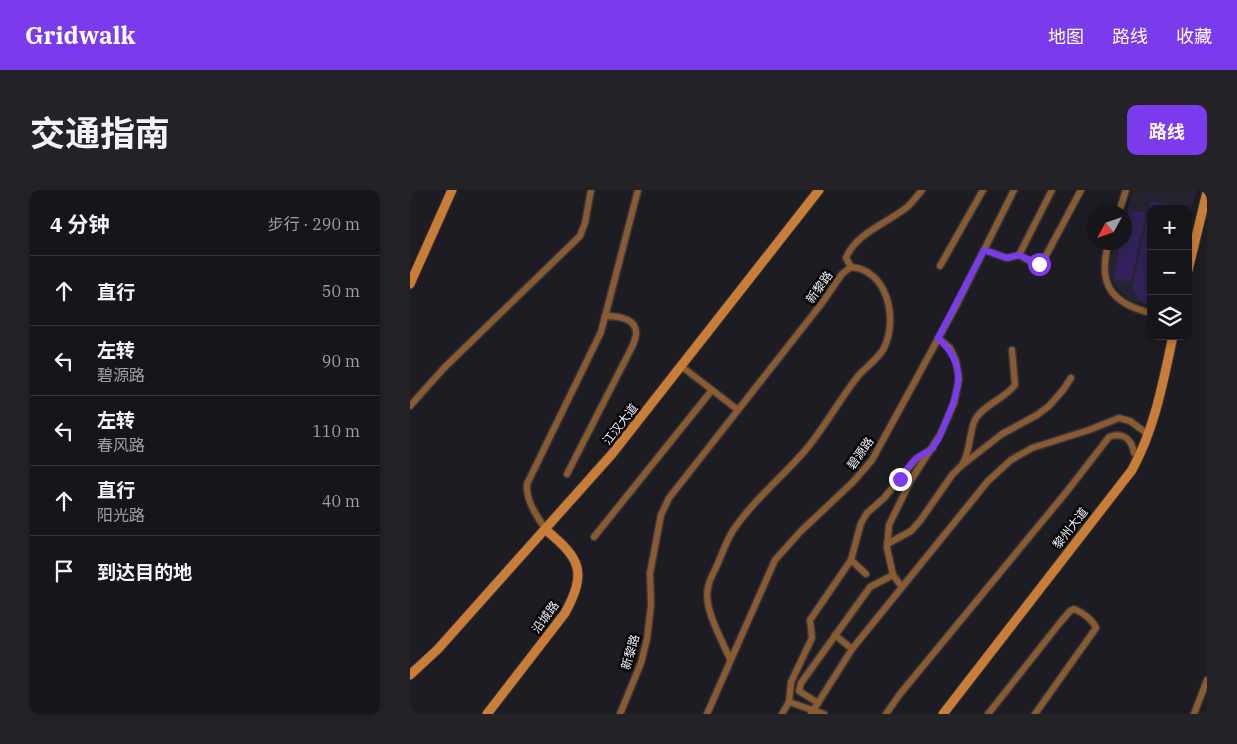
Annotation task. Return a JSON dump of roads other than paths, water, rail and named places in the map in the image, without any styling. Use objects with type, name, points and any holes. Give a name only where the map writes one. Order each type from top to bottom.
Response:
[{"type":"main road","points":[[410,284],[452,190]]},
{"type":"main road","name":"江汉大道","points":[[410,675],[438,649],[612,454],[819,190]]},
{"type":"main road","points":[[1192,257],[1203,221],[1207,192]]},
{"type":"main road","name":"黎州大道","points":[[944,714],[1120,486],[1140,456],[1158,406],[1173,340]]},
{"type":"main road","name":"沿城路","points":[[487,714],[565,613],[578,583],[578,572],[571,554],[566,547],[546,530]]},
{"type":"street","points":[[410,406],[444,368],[580,236],[585,223],[590,190]]},
{"type":"street","points":[[546,530],[531,507],[527,484],[601,332],[638,190]]},
{"type":"street","points":[[850,267],[846,258],[849,250],[873,230],[907,207],[922,190]]},
{"type":"street","points":[[940,266],[982,190]]},
{"type":"street","name":"碧源路","points":[[707,714],[775,560],[800,531],[853,482],[872,460],[938,338],[1014,190]]},
{"type":"street","points":[[1019,255],[1052,190]]},
{"type":"street","points":[[984,250],[1007,258],[1019,255],[1037,264],[1042,263],[1081,190]]},
{"type":"street","points":[[1121,205],[1126,190]]},
{"type":"street","points":[[1107,250],[1104,268],[1109,289],[1117,298],[1131,307],[1147,312]]},
{"type":"street","name":"新黎路","points":[[620,714],[641,663],[647,639],[651,605],[650,573],[661,516],[669,498],[822,303],[842,274],[850,267],[857,268],[867,272],[884,288],[890,311],[888,338],[881,352],[858,376],[816,436],[748,512],[730,537],[708,586],[707,600],[730,659]]},
{"type":"street","points":[[567,474],[632,347],[637,333],[630,322],[623,318],[605,316]]},
{"type":"street","points":[[902,588],[893,575],[887,544],[889,524],[911,480],[940,435],[954,403],[959,379],[956,361],[950,348],[938,338]]},
{"type":"street","points":[[961,466],[967,456],[975,419],[1009,393],[1014,385],[1012,350]]},
{"type":"street","points":[[681,366],[738,410]]},
{"type":"street","points":[[887,544],[911,531],[952,475],[961,466],[1002,434],[1037,415],[1049,406],[1071,378]]},
{"type":"street","points":[[594,537],[712,390]]},
{"type":"street","points":[[812,712],[852,649],[988,481],[1011,460],[1032,448],[1089,430],[1119,418],[1130,421],[1149,435]]},
{"type":"street","points":[[886,714],[900,694],[1068,490],[1109,437],[1115,435],[1127,439],[1133,444],[1134,453],[1140,456]]},
{"type":"street","points":[[782,714],[789,702],[791,682],[812,638],[810,620],[851,560],[861,522],[884,498],[916,459],[933,448]]},
{"type":"street","points":[[851,560],[866,574]]},
{"type":"street","points":[[818,703],[799,691],[801,683],[870,587],[893,575]]},
{"type":"street","points":[[988,714],[1059,624],[1074,609],[1086,616],[1096,628],[1035,714]]},
{"type":"street","points":[[835,634],[852,649]]},
{"type":"street","points":[[1194,714],[1207,680]]},
{"type":"street","points":[[789,702],[812,712],[824,714]]}]
